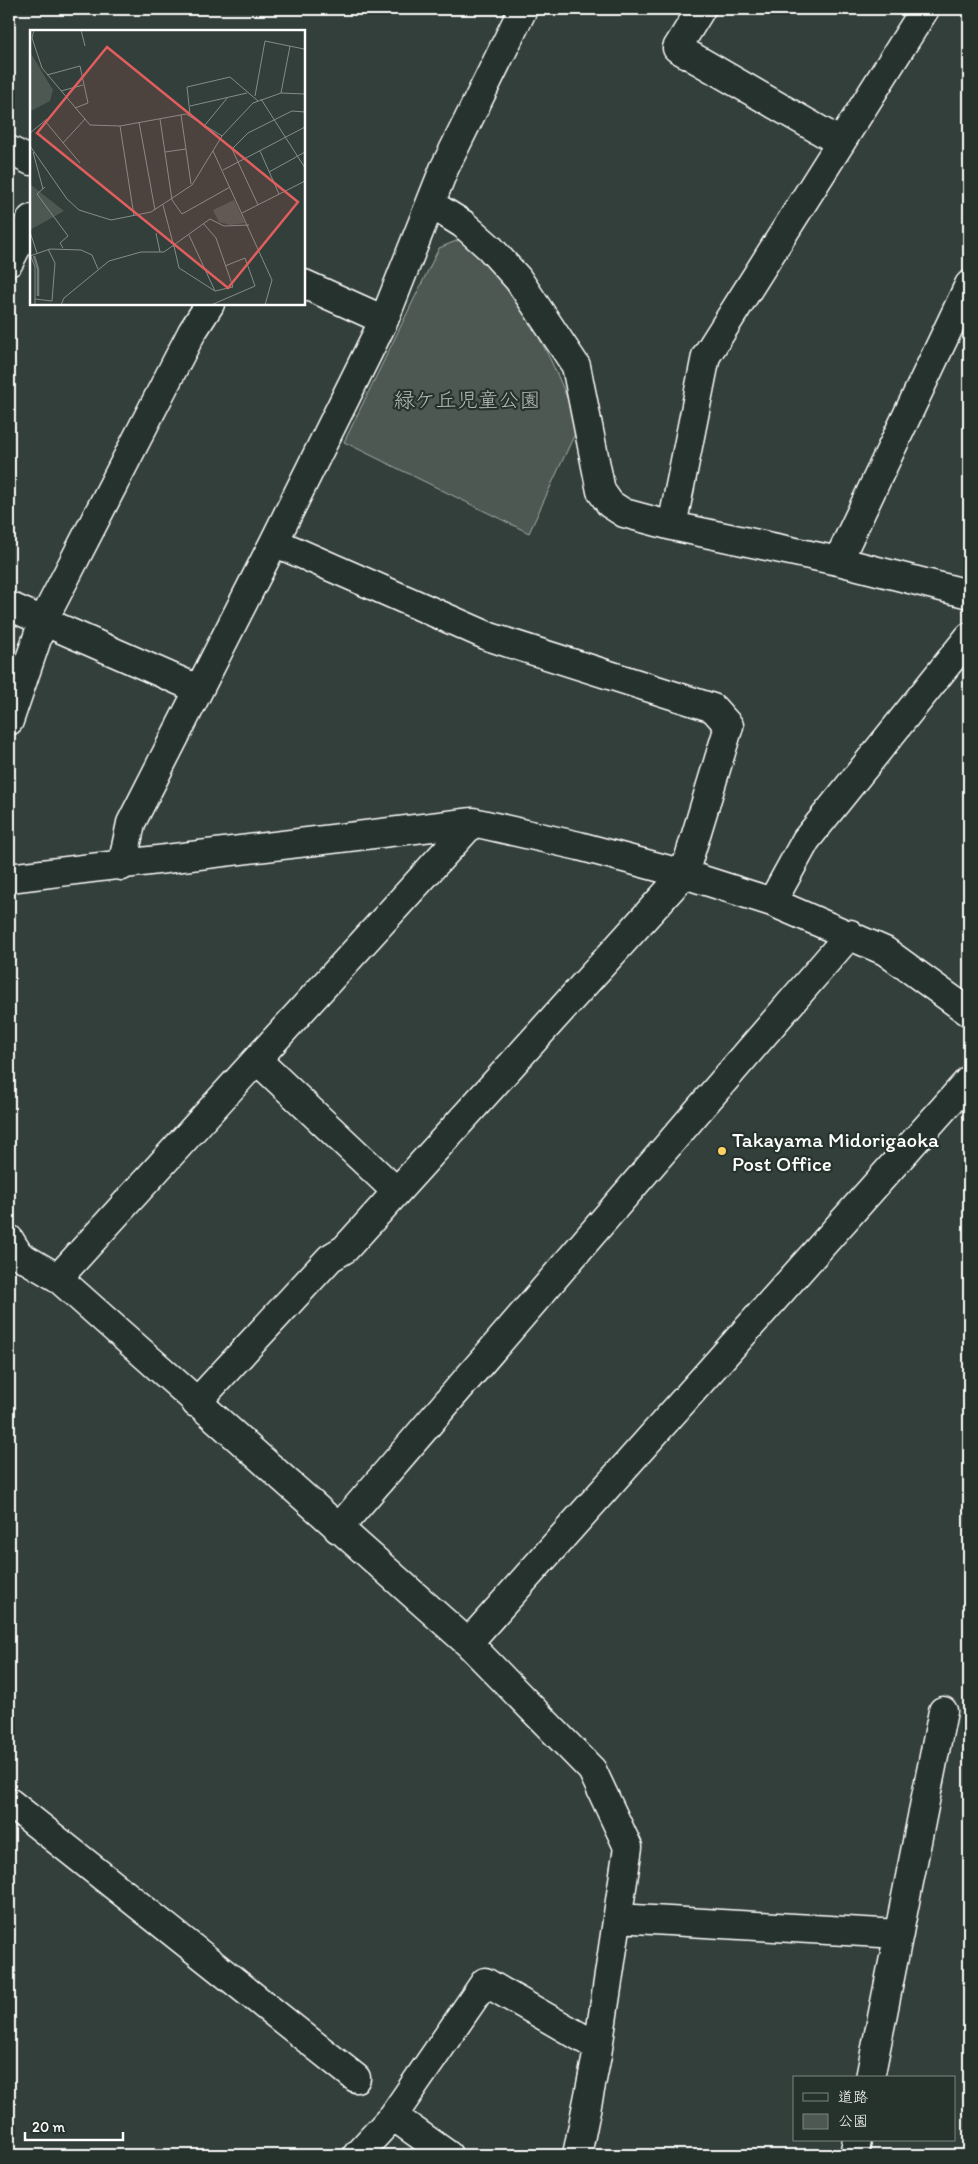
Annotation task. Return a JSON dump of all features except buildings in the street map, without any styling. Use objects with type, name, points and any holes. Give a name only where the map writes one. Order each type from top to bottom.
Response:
[{"type":"street","points":[[122,866],[131,823],[384,320],[444,169],[523,9]]},
{"type":"street","points":[[702,9],[677,48],[840,142]]},
{"type":"street","points":[[672,526],[706,356],[925,9]]},
{"type":"street","points":[[9,150],[30,160]]},
{"type":"street","points":[[431,204],[463,224],[490,248],[518,279],[576,366],[601,491],[610,504],[624,513],[672,526],[838,561],[969,594]]},
{"type":"street","points":[[9,262],[30,220]]},
{"type":"street","points":[[305,284],[384,320]]},
{"type":"street","points":[[838,561],[969,285]]},
{"type":"street","points":[[9,721],[44,621],[192,332],[209,305]]},
{"type":"street","points":[[196,1403],[330,1258],[344,1248],[684,874],[729,726],[713,708],[490,636],[274,542]]},
{"type":"street","points":[[9,606],[198,690]]},
{"type":"street","points":[[772,902],[806,840],[969,637]]},
{"type":"street","points":[[58,1278],[473,822]]},
{"type":"street","points":[[9,878],[122,866],[473,822],[579,846],[684,874],[772,902],[850,934],[885,951],[969,1012]]},
{"type":"street","points":[[338,1529],[850,934]]},
{"type":"street","points":[[257,1060],[396,1191]]},
{"type":"street","points":[[468,1643],[969,1080]]},
{"type":"street","points":[[12,1256],[58,1278],[196,1403],[468,1643],[592,1770],[628,1847],[598,2046],[577,2155]]},
{"type":"street","points":[[870,2076],[943,1711]]},
{"type":"street","points":[[9,1802],[356,2078]]},
{"type":"street","points":[[617,1918],[899,1934]]},
{"type":"street","points":[[357,2155],[394,2116],[485,1982],[598,2046]]},
{"type":"street","points":[[394,2116],[448,2155]]},
{"type":"street","points":[[854,2155],[857,2142]]},
{"type":"green space","name":"緑ケ丘児童公園","points":[[461,239],[504,286],[531,324],[557,374],[578,427],[529,533],[344,442],[439,248]]},
{"type":"place","name":"Takayama Midorigaoka Post Office","points":[[722,1151]]}]
